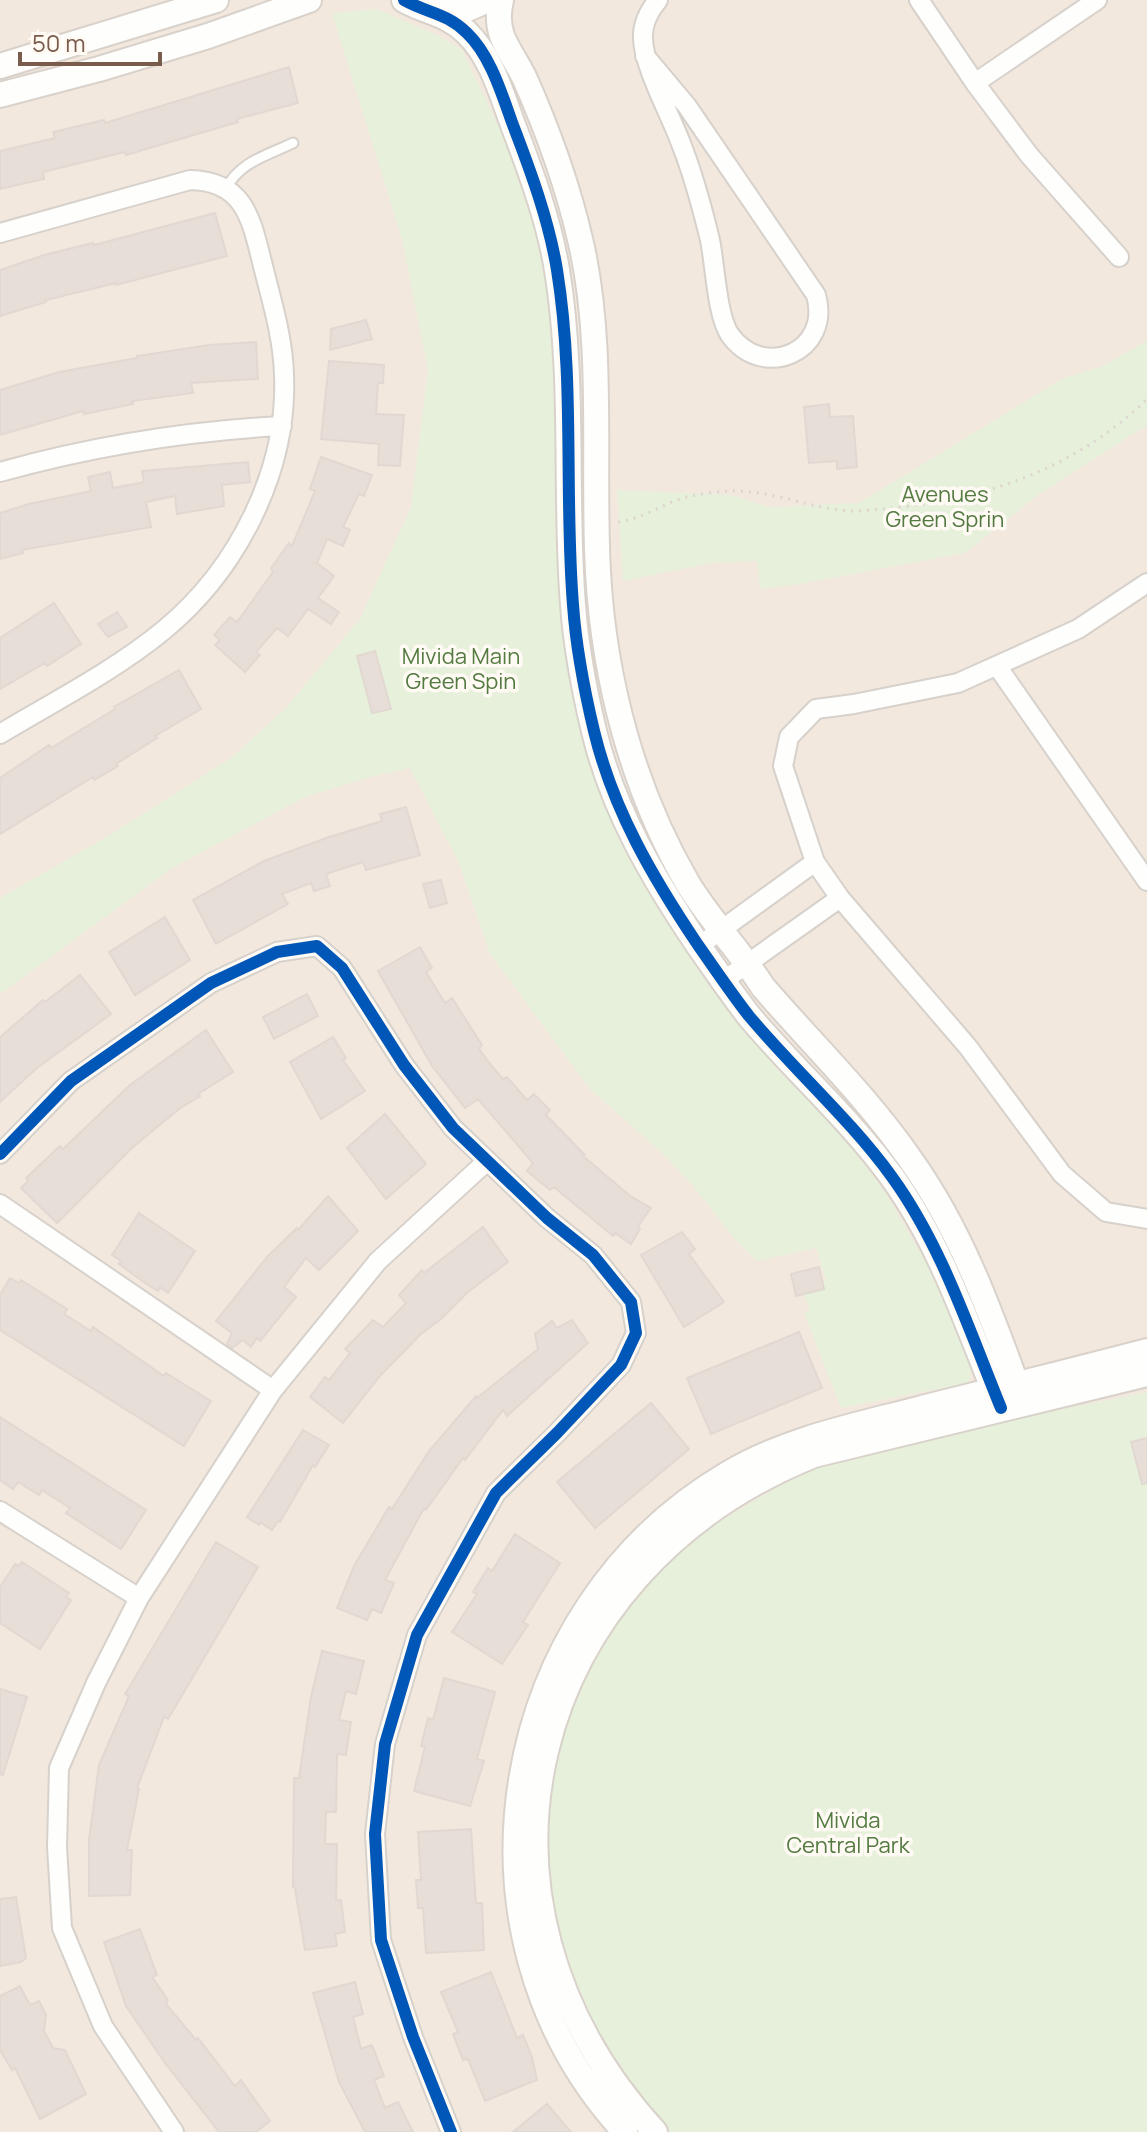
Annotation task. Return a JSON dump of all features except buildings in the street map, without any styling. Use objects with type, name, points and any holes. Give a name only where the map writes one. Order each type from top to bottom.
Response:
[{"type":"street","points":[[0,66],[216,0]]},
{"type":"street","points":[[0,95],[208,36],[309,0]]},
{"type":"street","points":[[404,0],[438,12],[463,11],[488,0]]},
{"type":"street","points":[[501,0],[502,35],[524,77],[551,142],[581,243],[594,352],[601,611],[621,722],[635,767],[689,885],[763,987],[871,1109],[911,1160],[970,1260],[1008,1396]]},
{"type":"street","points":[[645,56],[687,106],[816,295],[820,316],[817,327],[797,351],[786,356],[762,356],[739,344],[725,326],[710,241],[692,177],[645,56],[642,39],[644,24],[658,0]]},
{"type":"street","points":[[919,0],[1029,155],[1119,257]]},
{"type":"street","points":[[975,83],[1097,0]]},
{"type":"street","points":[[438,12],[466,32],[488,65],[517,134],[546,223],[556,267],[565,342],[573,607],[585,688],[604,766],[628,827],[656,881],[749,1016],[846,1120],[893,1178],[917,1218],[1008,1396]]},
{"type":"street","points":[[0,233],[190,180],[202,180],[226,189],[236,196],[249,215],[276,318],[284,372],[282,426],[266,488],[251,519],[213,577],[167,627],[109,670],[0,734]]},
{"type":"street","points":[[0,472],[58,456],[147,439],[282,426]]},
{"type":"street","points":[[1147,583],[1078,629],[958,683],[816,709],[789,737],[783,766],[815,862],[840,898],[968,1047],[1062,1174],[1106,1212],[1147,1219]]},
{"type":"street","points":[[997,666],[1147,881]]},
{"type":"street","points":[[699,946],[815,862]]},
{"type":"street","points":[[723,981],[840,898]]},
{"type":"street","points":[[0,1154],[71,1081],[211,983],[277,952],[317,946],[342,968],[404,1065],[453,1128],[547,1218],[593,1255],[631,1302],[636,1333],[621,1365],[496,1493],[417,1635],[385,1744],[375,1834],[381,1940],[413,2037],[451,2132]]},
{"type":"street","points":[[174,2132],[103,2026],[62,1928],[57,1847],[59,1768],[96,1683],[139,1598],[273,1390],[378,1261],[486,1162]]},
{"type":"street","points":[[0,1204],[273,1390]]},
{"type":"street","points":[[655,2132],[616,2086],[580,2026],[555,1964],[541,1905],[536,1850],[539,1790],[552,1726],[574,1669],[604,1617],[642,1569],[691,1526],[744,1489],[814,1455],[1147,1351]]},
{"type":"street","points":[[625,2132],[579,2072],[550,2018],[530,1960],[518,1900],[516,1839],[520,1780],[533,1722],[560,1653],[584,1612],[622,1562],[685,1503],[729,1473],[760,1457],[824,1433],[1008,1396],[1147,1374]]},
{"type":"street","points":[[0,1511],[139,1598]]},
{"type":"lane","points":[[226,189],[235,175],[247,165],[293,143]]},
{"type":"path","points":[[597,525],[633,520],[685,497],[730,491],[766,494],[853,511],[918,506],[982,493],[1040,473],[1100,438],[1147,399]]},
{"type":"shaded area","points":[[0,0],[1147,0],[1147,2132],[0,2132]]},
{"type":"green space","name":"Mivida Main Green Spin","points":[[377,9],[437,35],[462,50],[506,142],[536,216],[561,372],[565,627],[618,831],[660,912],[712,990],[845,1140],[885,1192],[938,1283],[973,1367],[968,1383],[841,1408],[804,1313],[810,1310],[803,1292],[826,1280],[816,1248],[757,1261],[660,1151],[591,1090],[490,954],[459,863],[410,768],[305,797],[172,868],[0,994],[0,898],[110,835],[231,758],[286,708],[360,619],[411,507],[428,370],[402,239],[332,13]]},
{"type":"green space","name":"Avenues Green Sprin","points":[[1147,341],[1147,425],[1038,495],[965,553],[760,589],[757,561],[711,563],[623,581],[617,490],[731,495],[769,507],[859,503],[1062,379],[1103,366]]},
{"type":"green space","name":"Mivida Central Park","points":[[1147,1392],[1147,2132],[669,2132],[655,2120],[608,2057],[559,1941],[549,1880],[547,1815],[559,1748],[577,1690],[609,1627],[656,1572],[703,1531],[812,1467],[977,1427]]},
{"type":"cycle path","points":[[404,0],[452,21],[467,33],[483,53],[505,101],[549,233],[557,270],[566,353],[570,563],[576,636],[594,731],[623,816],[665,894],[736,999],[876,1156],[910,1204],[953,1289],[1001,1408]]},
{"type":"cycle path","points":[[0,1154],[71,1081],[211,983],[277,952],[317,946],[342,968],[404,1065],[453,1128],[547,1218],[593,1255],[631,1302],[636,1333],[621,1365],[496,1493],[417,1635],[385,1744],[375,1834],[381,1940],[413,2037],[451,2132]]}]
